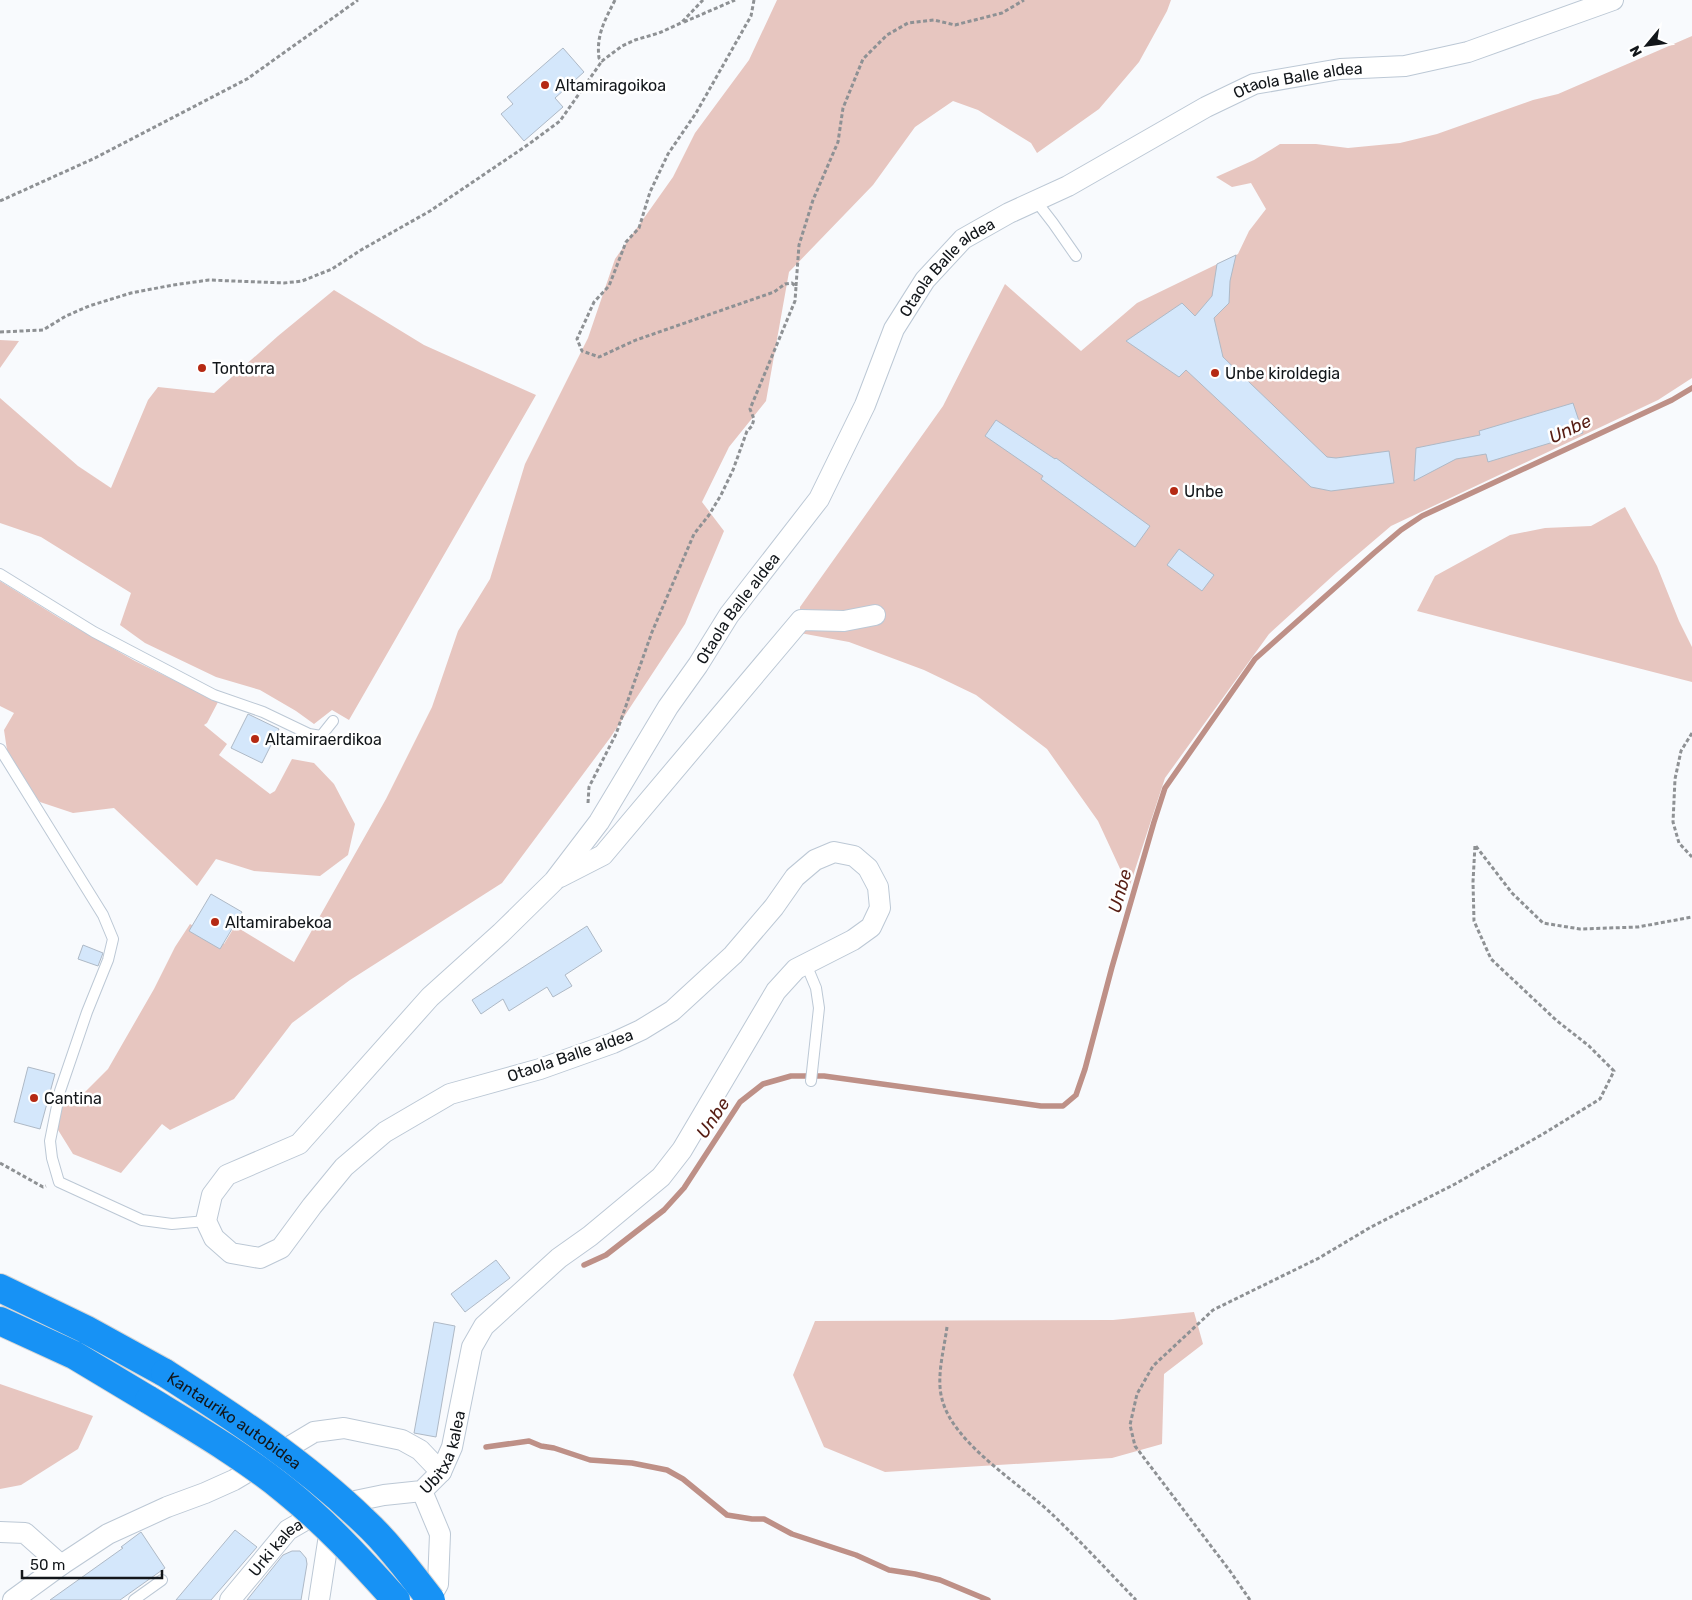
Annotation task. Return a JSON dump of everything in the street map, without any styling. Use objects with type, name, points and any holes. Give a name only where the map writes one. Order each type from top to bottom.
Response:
[{"type":"highway","name":"Kantauriko autobidea","points":[[0,1288],[85,1329],[165,1373],[240,1421],[298,1463],[366,1522],[414,1578],[430,1600]]},
{"type":"highway","name":"Kantauriko autobidea","points":[[0,1321],[74,1355],[221,1444],[285,1490],[350,1549],[396,1600]]},
{"type":"street","name":"Otaola Balle aldea","points":[[484,1326],[559,1258],[590,1236],[661,1177],[682,1150],[776,991],[796,969],[853,940],[871,927],[880,908],[878,887],[868,868],[854,856],[834,852],[815,860],[795,877],[774,907],[733,955],[672,1011],[641,1030],[612,1043],[540,1069],[450,1094],[385,1132],[344,1167],[281,1248],[260,1258],[231,1253],[214,1238],[206,1221],[212,1195],[228,1175],[299,1144],[430,997],[501,933],[554,881],[599,822],[668,706],[698,665],[729,615],[819,498],[865,405],[894,329],[925,280],[963,239],[1009,213],[1076,182],[1206,107],[1254,84],[1340,69],[1405,66],[1468,52],[1613,0]]},
{"type":"street","name":"Otaola Balle aldea","points":[[554,881],[603,855],[801,620],[844,621],[875,615]]},
{"type":"street","name":"Ubitxa kalea","points":[[332,1516],[355,1501],[384,1495],[422,1491],[441,1472],[452,1447],[472,1347],[484,1326]]},
{"type":"street","points":[[13,1600],[108,1534],[167,1507],[234,1480],[314,1432],[344,1428],[402,1440],[420,1450],[441,1472]]},
{"type":"street","points":[[422,1491],[440,1534],[438,1584],[430,1600]]},
{"type":"street","name":"Urki kalea","points":[[230,1600],[288,1530],[314,1514],[332,1516]]},
{"type":"street","points":[[319,1600],[332,1516]]},
{"type":"street","points":[[0,1532],[25,1533],[61,1565]]},
{"type":"lane","points":[[1036,201],[1076,256]]},
{"type":"lane","points":[[0,574],[94,632],[214,695],[263,712],[309,734],[321,736],[332,721]]},
{"type":"lane","points":[[0,749],[103,915],[113,939],[108,960],[87,1012],[60,1091],[50,1141],[58,1182],[142,1220],[172,1224],[206,1221]]},
{"type":"lane","points":[[806,964],[816,988],[819,1008],[811,1081]]},
{"type":"lane","points":[[134,1600],[162,1580]]},
{"type":"path","points":[[0,201],[95,158],[247,79],[358,0]]},
{"type":"path","points":[[602,61],[599,58],[598,46],[600,36],[602,27],[615,0]]},
{"type":"path","points":[[681,23],[703,0]]},
{"type":"path","points":[[0,332],[43,330],[66,316],[89,306],[131,293],[173,285],[210,280],[284,283],[302,281],[332,269],[361,250],[430,211],[560,121],[602,61],[622,46],[659,33],[735,0]]},
{"type":"path","points":[[754,0],[751,16],[696,113],[668,154],[650,192],[639,228],[626,242],[609,286],[594,302],[577,339],[582,351],[599,357],[636,340],[774,292],[785,284],[792,283],[796,287]]},
{"type":"path","points":[[588,805],[589,786],[616,734],[656,623],[694,534],[709,515],[721,495],[747,431],[752,426],[754,419],[750,408],[795,301],[799,245],[813,200],[838,142],[842,108],[863,59],[887,35],[908,23],[934,20],[955,25],[1002,13],[1024,0]]},
{"type":"path","points":[[1692,733],[1681,751],[1675,779],[1673,822],[1679,843],[1692,857]]},
{"type":"path","points":[[1250,1600],[1135,1446],[1130,1425],[1137,1394],[1153,1366],[1213,1310],[1320,1258],[1371,1227],[1455,1184],[1600,1099],[1614,1071],[1589,1046],[1556,1020],[1492,959],[1474,921],[1473,882],[1475,845],[1512,893],[1544,923],[1580,928],[1638,927],[1692,917]]},
{"type":"path","points":[[0,1162],[44,1186],[58,1182]]},
{"type":"path","points":[[947,1327],[940,1379],[942,1399],[951,1422],[973,1447],[1053,1515],[1136,1600]]},
{"type":"shaded area","points":[[777,0],[1171,0],[1139,62],[1099,109],[1037,153],[1031,143],[978,110],[953,101],[915,127],[873,185],[789,272],[766,401],[729,447],[702,502],[724,531],[685,624],[610,738],[502,883],[350,980],[292,1023],[234,1099],[170,1130],[162,1124],[121,1173],[73,1154],[50,1117],[57,1101],[71,1099],[84,1093],[108,1069],[154,989],[175,947],[190,924],[224,944],[235,926],[294,962],[386,799],[432,707],[458,631],[490,579],[525,464],[588,338],[615,259],[673,177],[695,133],[749,60]]},
{"type":"shaded area","name":"Unbe","points":[[1692,36],[1692,378],[1658,400],[1391,526],[1337,572],[1269,634],[1165,778],[1129,888],[1098,821],[1047,749],[976,695],[924,670],[849,642],[800,633],[800,607],[943,406],[1005,284],[1081,351],[1137,303],[1238,254],[1249,231],[1266,209],[1251,183],[1232,187],[1216,177],[1254,160],[1280,144],[1316,144],[1348,148],[1400,143],[1437,134],[1533,100],[1558,94]]},
{"type":"shaded area","points":[[334,290],[424,345],[536,395],[349,720],[332,710],[314,724],[260,690],[216,677],[145,643],[120,625],[131,593],[41,537],[0,523],[0,398],[78,466],[111,488],[148,400],[158,387],[214,393],[278,336]]},
{"type":"shaded area","points":[[0,340],[19,341],[0,368]]},
{"type":"shaded area","points":[[1625,507],[1657,566],[1679,621],[1692,647],[1692,682],[1417,611],[1435,576],[1510,535],[1545,528],[1591,526]]},
{"type":"shaded area","points":[[0,581],[61,619],[135,661],[218,702],[207,723],[204,725],[227,744],[219,755],[270,794],[275,791],[292,759],[314,763],[334,784],[355,824],[348,855],[320,876],[254,871],[216,859],[197,886],[114,808],[73,813],[40,802],[28,787],[7,750],[4,730],[14,713],[0,706]]},
{"type":"shaded area","points":[[1194,1312],[1203,1344],[1164,1374],[1162,1444],[1112,1458],[885,1472],[824,1447],[793,1375],[815,1321],[1113,1320]]},
{"type":"shaded area","points":[[0,1384],[93,1416],[78,1449],[21,1485],[0,1489]]},
{"type":"building","name":"Altamiragoikoa","points":[[563,48],[584,72],[555,98],[563,107],[524,141],[501,114],[513,104],[507,97]]},
{"type":"building","name":"Unbe kiroldegia","points":[[1236,255],[1230,281],[1229,303],[1214,318],[1223,357],[1327,457],[1336,458],[1389,451],[1394,483],[1331,491],[1311,487],[1186,370],[1179,377],[1126,341],[1182,303],[1195,316],[1212,296],[1217,264]]},
{"type":"building","points":[[1573,403],[1583,433],[1488,462],[1486,454],[1456,459],[1414,481],[1416,448],[1480,435],[1479,431]]},
{"type":"building","points":[[996,420],[1056,458],[1150,526],[1135,547],[1041,479],[1043,476],[985,436]]},
{"type":"building","points":[[1179,549],[1214,575],[1202,591],[1167,565]]},
{"type":"building","name":"Altamiraerdikoa","points":[[248,714],[279,729],[262,763],[231,748]]},
{"type":"building","name":"Altamirabekoa","points":[[211,894],[242,912],[220,949],[189,931]]},
{"type":"building","points":[[587,926],[602,951],[565,975],[572,986],[553,997],[547,987],[509,1011],[503,999],[481,1014],[472,1000]]},
{"type":"building","points":[[83,945],[103,953],[98,966],[78,959]]},
{"type":"building","name":"Cantina","points":[[28,1067],[55,1074],[40,1129],[14,1122]]},
{"type":"building","points":[[496,1260],[510,1278],[465,1312],[451,1294]]},
{"type":"building","points":[[434,1322],[455,1326],[436,1437],[414,1433]]},
{"type":"building","points":[[235,1530],[257,1547],[211,1600],[176,1600]]},
{"type":"building","points":[[141,1532],[165,1568],[120,1600],[50,1600],[123,1548],[121,1547]]},
{"type":"building","points":[[292,1551],[300,1551],[306,1558],[307,1564],[301,1600],[247,1600],[283,1555]]},
{"type":"waterway","name":"Unbe","points":[[584,1265],[606,1255],[664,1210],[684,1188],[740,1102],[763,1084],[791,1076],[824,1076],[1041,1106],[1063,1106],[1076,1095],[1085,1069],[1112,967],[1165,788],[1255,659],[1374,553],[1401,530],[1422,516],[1672,400],[1692,388]]},
{"type":"waterway","points":[[486,1447],[529,1441],[590,1460],[632,1463],[667,1470],[683,1479],[727,1515],[764,1519],[792,1534],[856,1555],[889,1570],[940,1580],[988,1600]]},
{"type":"place","name":"Altamiragoikoa","points":[[545,85]]},
{"type":"place","name":"Tontorra","points":[[202,368]]},
{"type":"place","name":"Unbe kiroldegia","points":[[1215,373]]},
{"type":"place","name":"Unbe","points":[[1174,491]]},
{"type":"place","name":"Altamiraerdikoa","points":[[255,739]]},
{"type":"place","name":"Altamirabekoa","points":[[215,922]]},
{"type":"place","name":"Cantina","points":[[34,1098]]}]
